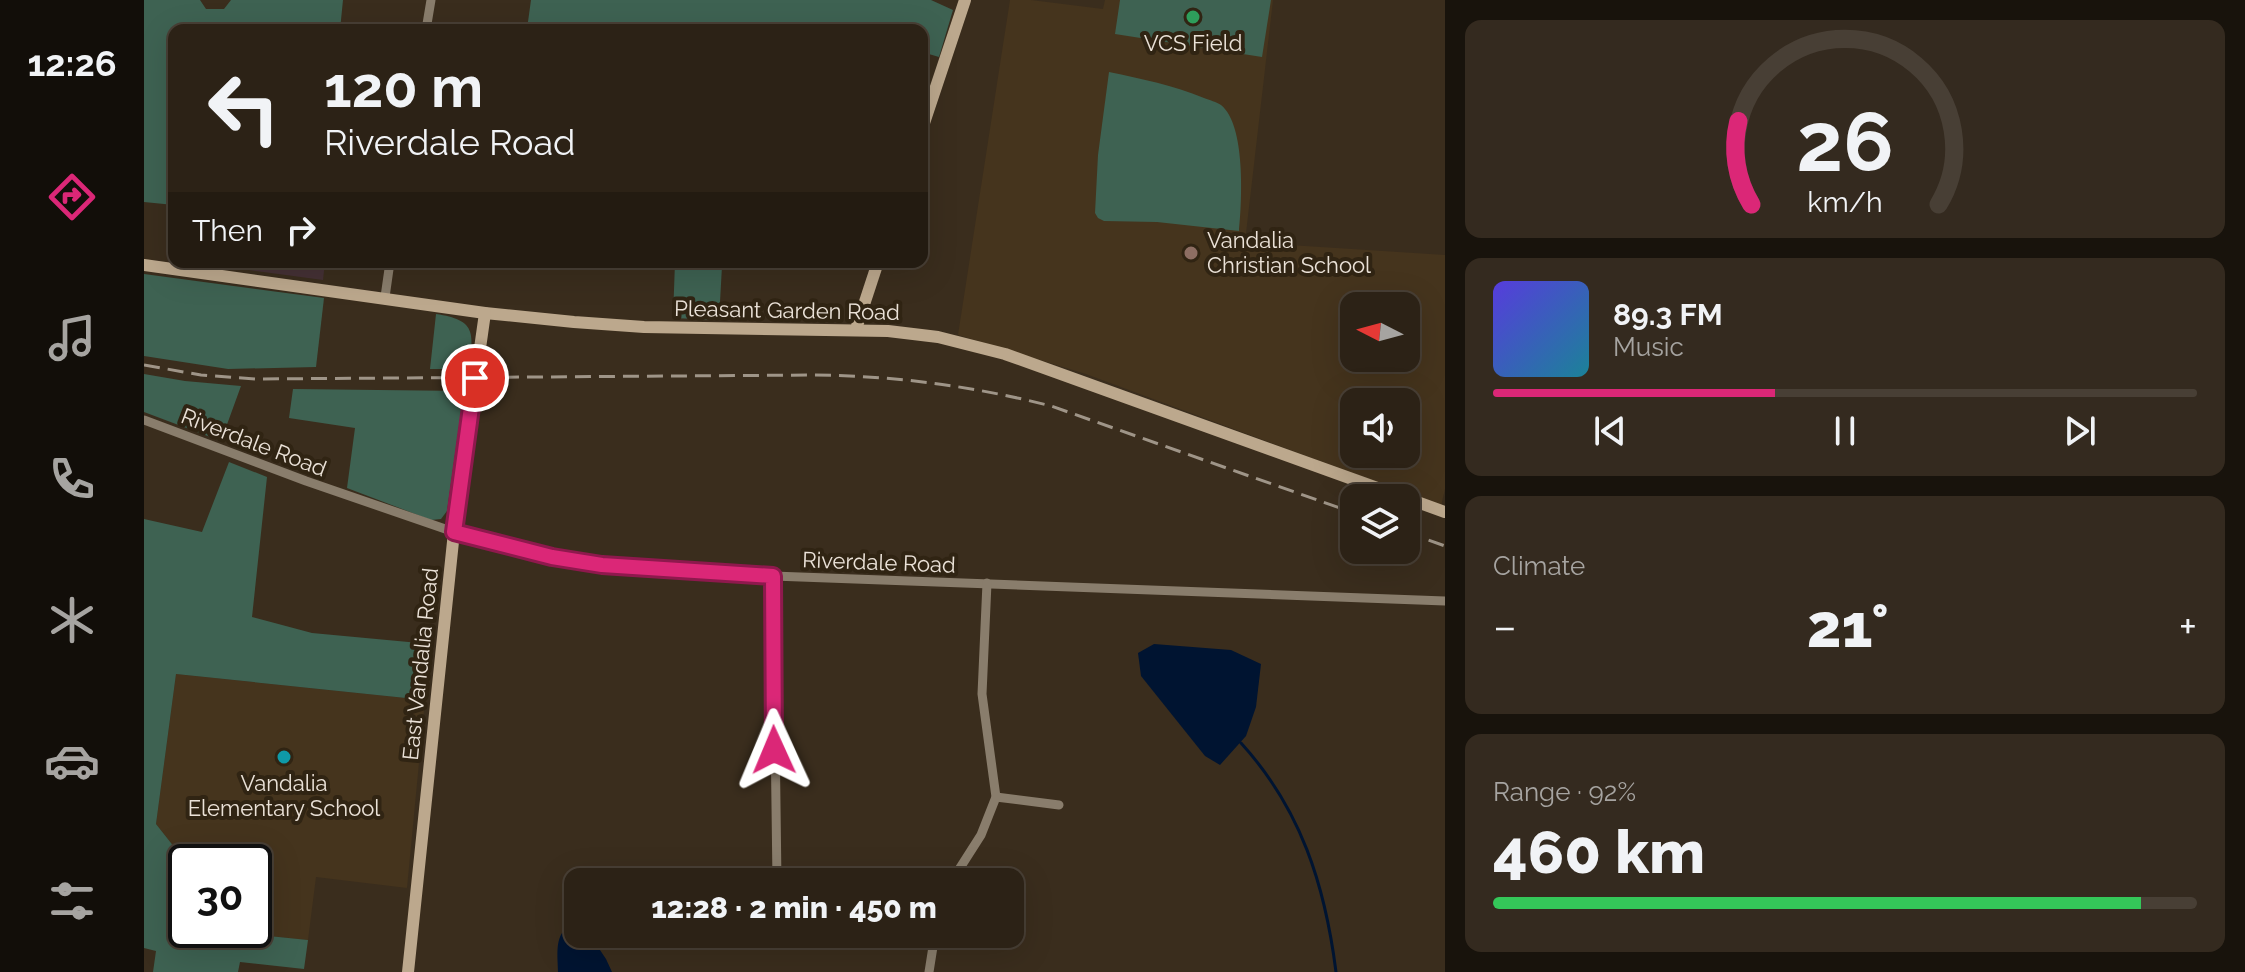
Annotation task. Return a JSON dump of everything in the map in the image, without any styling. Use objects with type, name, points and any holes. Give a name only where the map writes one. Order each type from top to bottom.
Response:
[{"type":"main road","points":[[928,111],[965,0]]},
{"type":"main road","name":"Pleasant Garden Road","points":[[144,265],[485,313],[644,327],[856,329],[938,337],[1005,354],[1367,484]]},
{"type":"main road","points":[[856,329],[876,268]]},
{"type":"main road","name":"East Vandalia Road","points":[[408,972],[454,532],[485,313]]},
{"type":"main road","name":"Pleasant Garden Road","points":[[1420,503],[1445,512]]},
{"type":"street","points":[[427,24],[431,0]]},
{"type":"street","points":[[385,297],[389,268]]},
{"type":"street","name":"Riverdale Road","points":[[144,420],[454,532],[552,557],[602,565],[773,576],[1445,601]]},
{"type":"street","points":[[773,576],[777,868]]},
{"type":"street","points":[[960,868],[981,835],[996,797],[982,694],[987,583]]},
{"type":"street","points":[[996,797],[1059,805]]},
{"type":"street","points":[[929,972],[933,948]]},
{"type":"shaded area","name":"Vandalia Christian School","points":[[1010,0],[1103,9],[1105,0],[1273,0],[1245,242],[1445,255],[1445,489],[1441,506],[1420,498],[1420,484],[1382,484],[1086,374],[958,335]]},
{"type":"shaded area","points":[[234,268],[324,268],[323,280]]},
{"type":"shaded area","points":[[176,674],[425,700],[407,888],[316,877],[308,940],[272,936],[272,844],[172,844],[156,824]]},
{"type":"green space","points":[[144,0],[200,0],[206,9],[224,9],[231,0],[343,0],[341,24],[168,24],[168,204],[144,202]]},
{"type":"green space","points":[[531,0],[931,0],[953,10],[939,57],[928,54],[928,24],[528,24]]},
{"type":"green space","name":"VCS Field","points":[[1120,0],[1271,0],[1262,57],[1115,34]]},
{"type":"green space","points":[[1109,72],[1169,86],[1221,105],[1235,129],[1238,146],[1241,184],[1239,231],[1157,222],[1104,221],[1098,218],[1095,213],[1098,155]]},
{"type":"green space","points":[[675,268],[722,268],[719,320],[673,318]]},
{"type":"green space","points":[[144,274],[324,298],[316,367],[228,369],[144,356]]},
{"type":"green space","points":[[436,314],[459,320],[469,330],[472,346],[469,369],[430,369]]},
{"type":"green space","points":[[144,374],[241,386],[221,441],[144,412]]},
{"type":"green space","points":[[293,389],[464,391],[447,511],[441,519],[431,520],[347,488],[355,428],[289,418]]},
{"type":"green space","points":[[229,462],[267,477],[252,617],[312,633],[430,644],[425,700],[176,674],[156,824],[172,844],[168,844],[168,948],[272,948],[272,936],[308,940],[304,969],[240,962],[238,972],[153,972],[156,951],[144,948],[144,519],[202,532]]},
{"type":"water","points":[[1154,644],[1231,650],[1261,664],[1256,707],[1246,736],[1220,765],[1205,756],[1141,676],[1138,653]]},
{"type":"water","points":[[564,931],[564,948],[599,948],[612,972],[558,972],[557,954]]},
{"type":"waterway","points":[[1241,743],[1280,794],[1307,850],[1325,909],[1336,972]]},
{"type":"railway","points":[[144,365],[201,375],[255,379],[815,375],[934,383],[1051,406],[1340,508]]},
{"type":"railway","points":[[1420,537],[1445,546]]},
{"type":"place","name":"VCS Field","points":[[1193,17]]},
{"type":"place","name":"Vandalia Christian School","points":[[1191,253]]},
{"type":"place","name":"Vandalia Elementary School","points":[[284,757]]},
{"type":"route","points":[[475,378],[454,532],[552,557],[602,565],[773,576],[774,750]]}]
